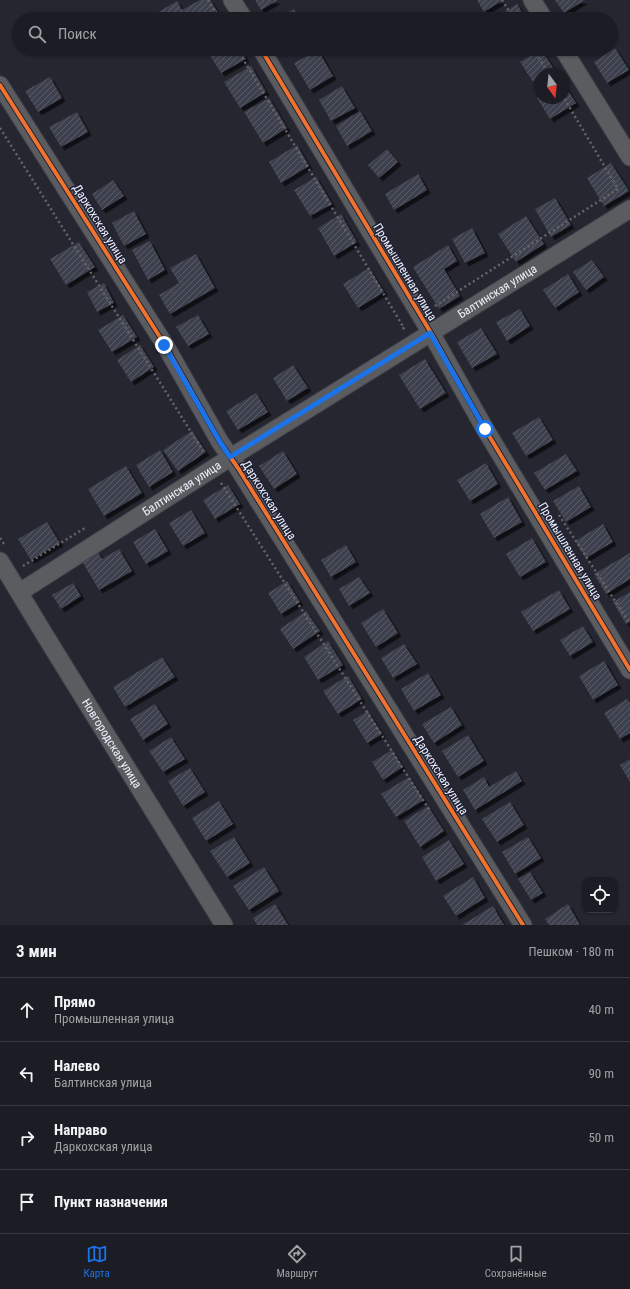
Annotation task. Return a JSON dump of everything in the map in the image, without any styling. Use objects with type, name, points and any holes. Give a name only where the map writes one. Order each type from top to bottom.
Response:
[{"type":"street","points":[[232,0],[240,12]]},
{"type":"street","points":[[532,0],[540,12]]},
{"type":"street","name":"Промышленная улица","points":[[265,56],[430,333],[485,429],[630,670]]},
{"type":"street","points":[[567,56],[630,158]]},
{"type":"street","name":"Даркохская улица","points":[[0,85],[164,345],[220,442],[523,925]]},
{"type":"street","name":"Балтинская улица","points":[[20,592],[230,457],[630,209]]},
{"type":"street","name":"Новгородская улица","points":[[0,561],[224,925]]},
{"type":"path","points":[[208,0],[216,12]]},
{"type":"path","points":[[502,0],[510,12]]},
{"type":"path","points":[[241,56],[404,328],[397,332]]},
{"type":"path","points":[[537,56],[545,68]]},
{"type":"path","points":[[430,310],[618,189],[568,104]]},
{"type":"path","points":[[0,128],[206,454]]},
{"type":"path","points":[[220,481],[434,817]]},
{"type":"path","points":[[19,568],[86,528]]},
{"type":"building","points":[[200,0],[210,0],[218,12],[159,12],[177,1],[182,10]]},
{"type":"building","points":[[255,0],[278,0],[261,10]]},
{"type":"building","points":[[477,0],[503,0],[484,12]]},
{"type":"building","points":[[555,0],[585,0],[566,12],[563,12]]},
{"type":"building","points":[[517,4],[522,12],[505,12]]},
{"type":"building","points":[[618,53],[629,70],[607,83],[594,62],[603,56],[618,56]]},
{"type":"building","points":[[210,56],[244,56],[246,59],[221,73]]},
{"type":"building","points":[[307,56],[321,56],[333,76],[310,90],[294,63]]},
{"type":"building","points":[[530,56],[546,56],[553,68],[534,68],[533,82],[520,62]]},
{"type":"building","points":[[251,66],[266,92],[240,108],[224,82]]},
{"type":"building","points":[[50,77],[62,98],[38,112],[25,91]]},
{"type":"building","points":[[342,86],[355,108],[331,121],[319,100]]},
{"type":"building","points":[[570,94],[576,103],[550,119],[541,104],[570,104]]},
{"type":"building","points":[[269,98],[287,128],[263,143],[244,112]]},
{"type":"building","points":[[360,111],[372,131],[347,146],[336,126]]},
{"type":"building","points":[[77,112],[88,132],[61,147],[49,127]]},
{"type":"building","points":[[297,145],[309,166],[281,183],[269,162]]},
{"type":"building","points":[[387,149],[398,162],[379,178],[368,165]]},
{"type":"building","points":[[611,163],[629,191],[604,206],[587,178]]},
{"type":"building","points":[[418,174],[427,190],[394,210],[385,194]]},
{"type":"building","points":[[316,177],[332,204],[310,216],[294,190]]},
{"type":"building","points":[[113,180],[124,196],[102,210],[92,194]]},
{"type":"building","points":[[555,198],[571,225],[551,237],[535,209]]},
{"type":"building","points":[[134,211],[146,234],[124,246],[112,223]]},
{"type":"building","points":[[341,214],[357,242],[334,256],[318,228]]},
{"type":"building","points":[[526,216],[544,244],[516,262],[498,234]]},
{"type":"building","points":[[472,228],[485,253],[465,263],[452,239]]},
{"type":"building","points":[[150,241],[165,270],[148,280],[132,250]]},
{"type":"building","points":[[79,242],[95,267],[66,285],[50,259]]},
{"type":"building","points":[[448,245],[457,261],[444,269],[460,296],[439,309],[413,267]]},
{"type":"building","points":[[196,254],[215,288],[170,314],[159,295],[179,283],[170,268]]},
{"type":"building","points":[[592,260],[604,277],[586,290],[573,272]]},
{"type":"building","points":[[369,268],[384,292],[358,308],[343,284]]},
{"type":"building","points":[[568,274],[579,292],[555,308],[543,290]]},
{"type":"building","points":[[104,283],[114,303],[97,312],[87,292]]},
{"type":"building","points":[[520,309],[530,326],[507,341],[496,322]]},
{"type":"building","points":[[123,315],[137,337],[112,352],[98,330]]},
{"type":"building","points":[[198,315],[209,334],[188,346],[176,327]]},
{"type":"building","points":[[481,328],[497,354],[472,368],[457,342]]},
{"type":"building","points":[[140,345],[154,367],[131,382],[117,360]]},
{"type":"building","points":[[425,359],[446,393],[420,409],[399,375]]},
{"type":"building","points":[[293,365],[308,388],[287,401],[273,378]]},
{"type":"building","points":[[256,393],[268,412],[238,430],[226,411]]},
{"type":"building","points":[[539,417],[553,440],[526,456],[512,433]]},
{"type":"building","points":[[192,431],[206,452],[178,471],[163,450]]},
{"type":"building","points":[[160,450],[173,472],[149,487],[136,465]]},
{"type":"building","points":[[283,451],[297,474],[274,489],[259,466]]},
{"type":"building","points":[[566,454],[577,471],[545,490],[534,473]]},
{"type":"building","points":[[486,463],[498,484],[470,501],[457,480]]},
{"type":"building","points":[[126,466],[142,493],[104,516],[88,489]]},
{"type":"building","points":[[228,485],[240,504],[215,519],[203,500]]},
{"type":"building","points":[[579,486],[591,507],[566,522],[553,501]]},
{"type":"building","points":[[508,497],[522,522],[494,538],[480,514]]},
{"type":"building","points":[[191,510],[205,533],[183,546],[169,523]]},
{"type":"building","points":[[47,522],[60,543],[31,560],[18,539]]},
{"type":"building","points":[[603,524],[613,542],[586,558],[575,541]]},
{"type":"building","points":[[155,529],[168,551],[146,564],[133,542]]},
{"type":"building","points":[[532,538],[546,562],[520,577],[506,554]]},
{"type":"building","points":[[346,545],[356,562],[331,577],[321,560]]},
{"type":"building","points":[[119,549],[132,571],[99,590],[82,561],[97,551],[102,559]]},
{"type":"building","points":[[630,553],[630,579],[606,594],[594,574]]},
{"type":"building","points":[[359,577],[370,593],[349,606],[339,589]]},
{"type":"building","points":[[287,581],[300,602],[281,614],[268,593]]},
{"type":"building","points":[[73,583],[81,596],[61,609],[52,595]]},
{"type":"building","points":[[559,590],[570,609],[533,631],[521,612]]},
{"type":"building","points":[[630,592],[630,622],[626,624],[613,602]]},
{"type":"building","points":[[383,609],[398,633],[376,647],[361,623]]},
{"type":"building","points":[[306,611],[320,631],[293,649],[280,629]]},
{"type":"building","points":[[583,626],[593,642],[570,656],[560,640]]},
{"type":"building","points":[[328,641],[343,665],[318,680],[304,657]]},
{"type":"building","points":[[404,644],[417,664],[393,678],[381,658]]},
{"type":"building","points":[[162,657],[175,677],[125,707],[113,687]]},
{"type":"building","points":[[604,661],[618,685],[593,700],[579,676]]},
{"type":"building","points":[[428,673],[441,695],[414,711],[401,689]]},
{"type":"building","points":[[348,676],[362,699],[338,714],[323,691]]},
{"type":"building","points":[[627,699],[630,703],[630,733],[620,739],[604,713]]},
{"type":"building","points":[[155,704],[168,724],[143,740],[130,719]]},
{"type":"building","points":[[451,707],[462,725],[434,743],[422,724]]},
{"type":"building","points":[[368,711],[382,734],[367,743],[353,720]]},
{"type":"building","points":[[468,735],[484,761],[458,777],[442,751]]},
{"type":"building","points":[[171,737],[185,759],[163,772],[149,751]]},
{"type":"building","points":[[392,750],[403,767],[383,780],[372,762]]},
{"type":"building","points":[[630,759],[630,782],[620,765]]},
{"type":"building","points":[[190,768],[205,792],[183,806],[168,781]]},
{"type":"building","points":[[516,771],[522,781],[475,810],[463,790],[484,777],[489,787]]},
{"type":"building","points":[[409,777],[424,800],[396,817],[381,794]]},
{"type":"building","points":[[219,801],[233,824],[206,841],[192,818]]},
{"type":"building","points":[[510,802],[524,825],[497,842],[482,819]]},
{"type":"building","points":[[428,806],[444,831],[420,847],[404,821]]},
{"type":"building","points":[[234,837],[250,863],[227,877],[210,851]]},
{"type":"building","points":[[528,837],[541,858],[515,874],[502,852]]},
{"type":"building","points":[[449,840],[464,864],[436,881],[422,857]]},
{"type":"building","points":[[264,867],[279,891],[249,910],[233,886]]},
{"type":"building","points":[[530,872],[543,893],[531,900],[518,879]]},
{"type":"building","points":[[473,877],[485,898],[456,916],[443,896]]},
{"type":"building","points":[[275,904],[288,925],[257,925],[253,918]]},
{"type":"building","points":[[568,904],[580,925],[549,925],[545,919]]},
{"type":"building","points":[[493,906],[504,925],[462,925]]},
{"type":"cycle path","points":[[265,56],[431,333],[485,429],[630,670]]},
{"type":"cycle path","points":[[0,85],[165,345],[220,442],[238,468],[523,925]]},
{"type":"route","points":[[164,345],[230,457],[430,333],[485,429]]}]
